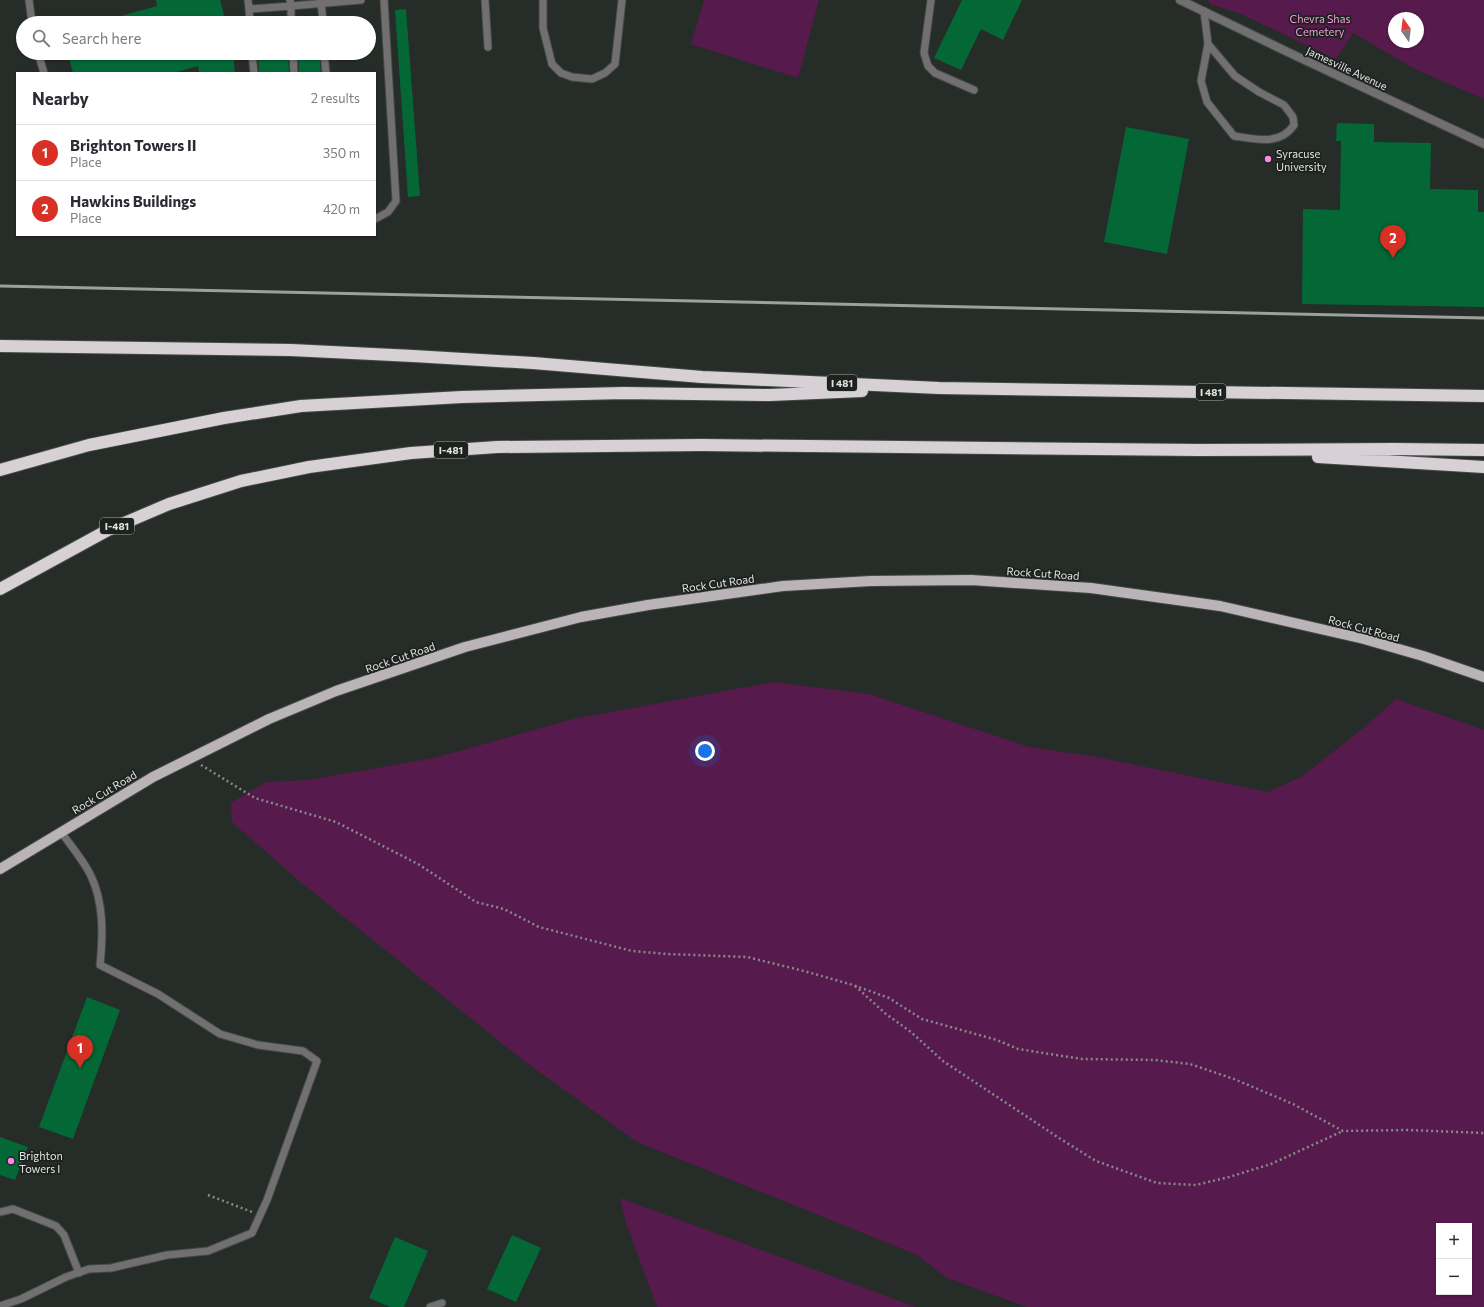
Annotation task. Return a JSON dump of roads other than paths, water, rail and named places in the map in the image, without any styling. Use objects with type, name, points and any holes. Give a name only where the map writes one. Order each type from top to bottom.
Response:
[{"type":"highway","name":"I 481","points":[[0,346],[291,350],[526,363],[702,377],[939,388],[1484,396]]},
{"type":"highway","points":[[0,470],[89,445],[224,418],[301,406],[462,397],[624,393],[770,395],[939,388]]},
{"type":"highway","name":"I-481","points":[[0,589],[108,530],[168,504],[241,481],[316,466],[410,452],[504,447],[663,446],[1199,450]]},
{"type":"highway","points":[[1199,450],[1484,450]]},
{"type":"highway","points":[[1199,450],[1484,467]]},
{"type":"main road","name":"Rock Cut Road","points":[[0,869],[153,777],[269,719],[336,691],[466,647],[588,616],[648,604],[783,586],[871,581],[971,580],[1091,588],[1220,606],[1364,639],[1422,656],[1484,677]]},
{"type":"street","name":"Jamesville Avenue","points":[[1180,0],[1484,144]]},
{"type":"lane","points":[[29,0],[31,16]]},
{"type":"lane","points":[[248,0],[250,16]]},
{"type":"lane","points":[[249,9],[290,3],[361,0]]},
{"type":"lane","points":[[376,218],[388,212],[396,201],[384,0]]},
{"type":"lane","points":[[484,0],[488,47]]},
{"type":"lane","points":[[543,0],[543,28],[552,64],[561,73],[572,77],[592,79],[605,74],[615,64],[622,0]]},
{"type":"lane","points":[[931,0],[924,52],[928,66],[935,73],[974,90]]},
{"type":"lane","points":[[321,2],[322,16]]},
{"type":"lane","points":[[290,3],[291,16]]},
{"type":"lane","points":[[1204,11],[1208,44],[1200,81],[1207,102],[1234,136],[1262,141],[1283,136],[1289,132],[1294,125],[1293,117],[1284,105],[1259,92],[1235,76],[1208,44]]},
{"type":"lane","points":[[40,60],[44,72]]},
{"type":"lane","points":[[253,60],[254,72]]},
{"type":"lane","points":[[293,60],[294,72]]},
{"type":"lane","points":[[325,60],[326,72]]},
{"type":"lane","points":[[0,1306],[21,1299],[66,1277],[89,1269],[111,1268],[168,1254],[208,1251],[252,1233],[268,1196],[317,1062],[304,1051],[258,1045],[220,1034],[158,994],[100,964],[103,939],[98,893],[91,875],[62,832]]},
{"type":"lane","points":[[0,1212],[13,1209],[56,1226],[64,1235],[78,1273]]},
{"type":"lane","points":[[430,1307],[442,1303]]},
{"type":"railway","points":[[0,286],[1484,318]]},
{"type":"place","name":"Syracuse University","points":[[1268,159]]},
{"type":"place","name":"Hawkins Buildings","points":[[1393,258]]},
{"type":"place","name":"Brighton Towers II","points":[[80,1068]]},
{"type":"place","name":"Brighton Towers I","points":[[11,1161]]},
{"type":"park label","name":"Chevra Shas Cemetery","points":[[1320,24]]}]
